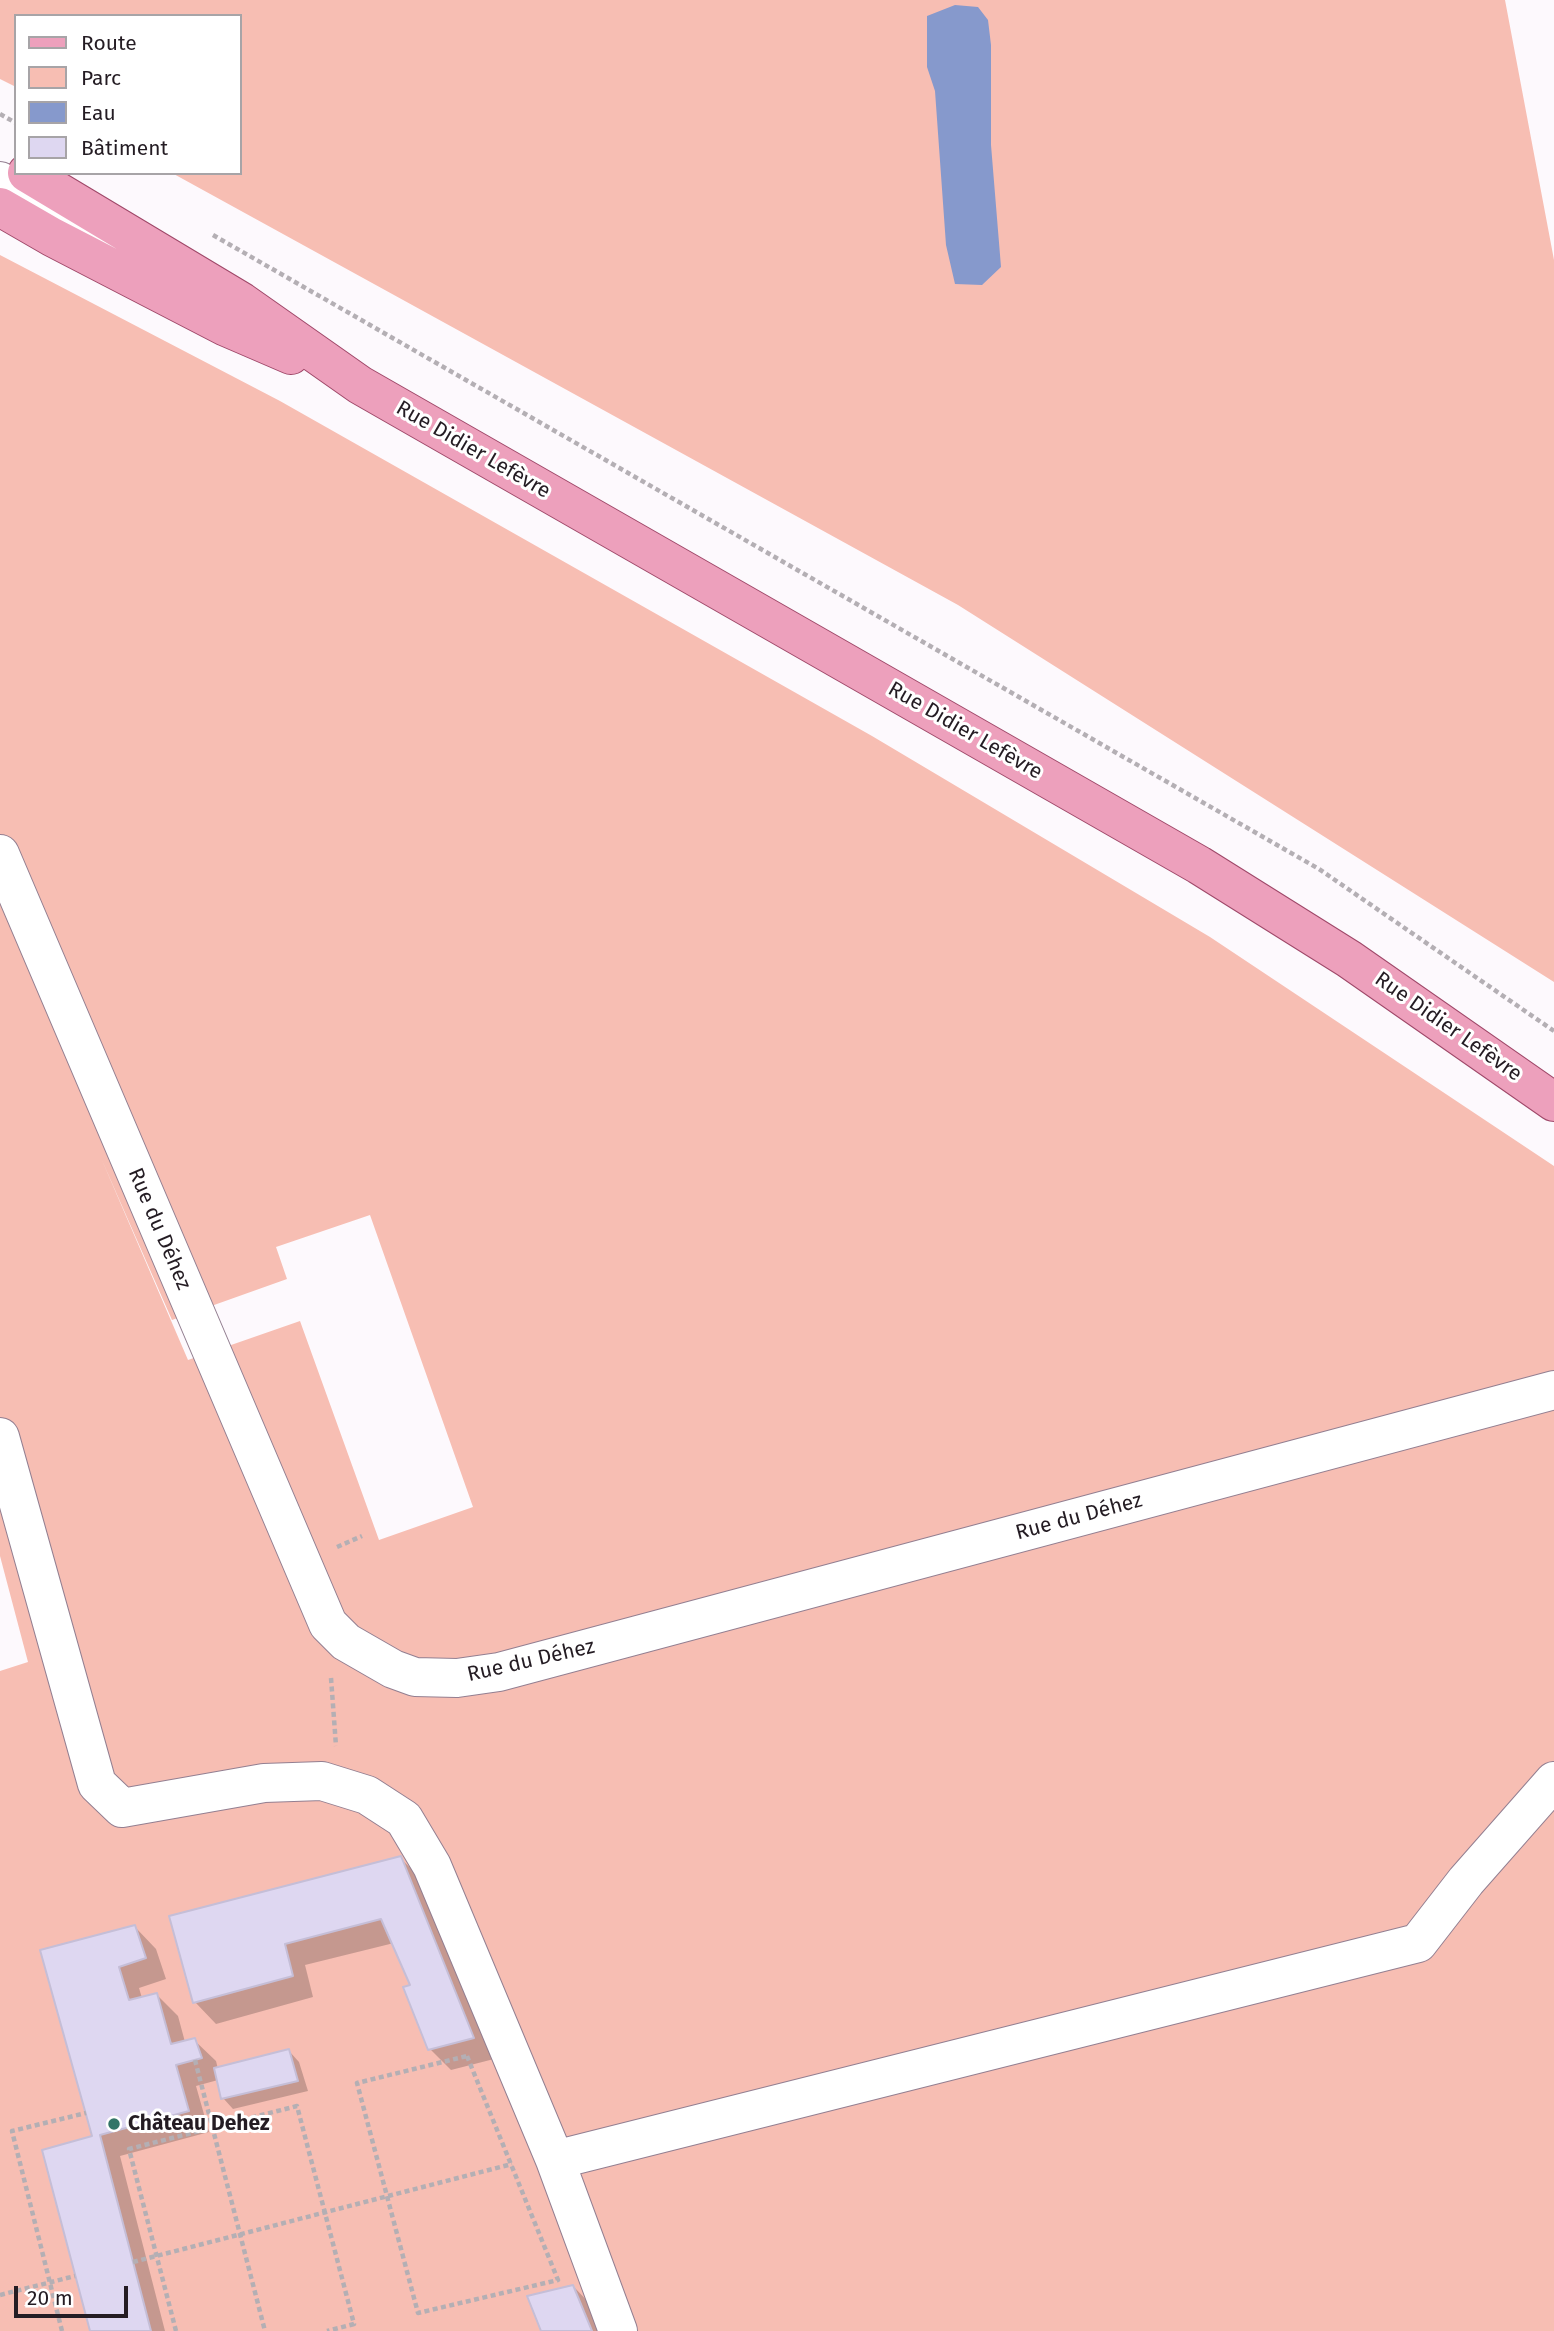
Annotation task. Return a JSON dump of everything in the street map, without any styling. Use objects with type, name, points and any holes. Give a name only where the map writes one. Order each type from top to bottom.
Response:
[{"type":"main road","name":"Rue Didier Lefèvre","points":[[30,175],[242,302],[360,385],[1199,865],[1349,959],[1554,1102]]},
{"type":"main road","name":"Rue Didier Lefèvre","points":[[0,207],[226,327],[360,385]]},
{"type":"street","points":[[0,181],[106,240],[141,241]]},
{"type":"street","name":"Rue du Déhez","points":[[0,854],[328,1624],[346,1642],[393,1669],[415,1677],[457,1678],[499,1672],[1554,1390]]},
{"type":"street","points":[[0,1437],[97,1784],[122,1808],[264,1783],[322,1781],[367,1794],[404,1819],[432,1866],[555,2160],[618,2331]]},
{"type":"street","points":[[555,2160],[1418,1943],[1466,1881],[1554,1781]]},
{"type":"path","points":[[201,229],[1319,869],[1554,1031]]},
{"type":"path","points":[[467,2056],[558,2280],[418,2313],[388,2198],[357,2083],[467,2056]]},
{"type":"path","points":[[195,2060],[265,2331]]},
{"type":"path","points":[[176,2331],[129,2149],[297,2106],[354,2324],[327,2331]]},
{"type":"path","points":[[62,2331],[12,2131],[86,2113]]},
{"type":"path","points":[[133,2262],[510,2165],[555,2160]]},
{"type":"path","points":[[0,2295],[75,2276]]},
{"type":"green space","points":[[0,0],[1505,0],[1554,260],[1554,982],[958,605],[176,175],[242,175],[242,14],[14,14],[14,86],[0,79]]},
{"type":"green space","points":[[0,255],[280,401],[872,736],[1210,937],[1554,1166],[1554,2331],[0,2331],[0,1671],[28,1662],[0,1556]],"holes":[[[101,1158],[172,1320],[287,1279],[276,1247],[370,1215],[473,1507],[379,1540],[300,1321],[188,1360]]]},
{"type":"water","points":[[955,5],[978,7],[988,20],[991,45],[991,145],[1001,267],[982,285],[955,284],[946,245],[935,91],[927,67],[927,16]]},
{"type":"building","points":[[401,1856],[474,2038],[428,2050],[403,1987],[410,1985],[381,1919],[285,1944],[293,1976],[193,2003],[169,1916]]},
{"type":"building","name":"Château Dehez","points":[[135,1925],[146,1958],[119,1967],[129,2000],[157,1993],[171,2044],[195,2038],[202,2058],[176,2065],[189,2111],[100,2135],[151,2331],[90,2331],[42,2150],[92,2136],[40,1950]]},
{"type":"building","points":[[289,2049],[298,2081],[221,2099],[214,2068]]},
{"type":"building","points":[[573,2285],[592,2331],[541,2331],[527,2296]]},
{"type":"place","name":"Château Dehez","points":[[114,2124]]}]
